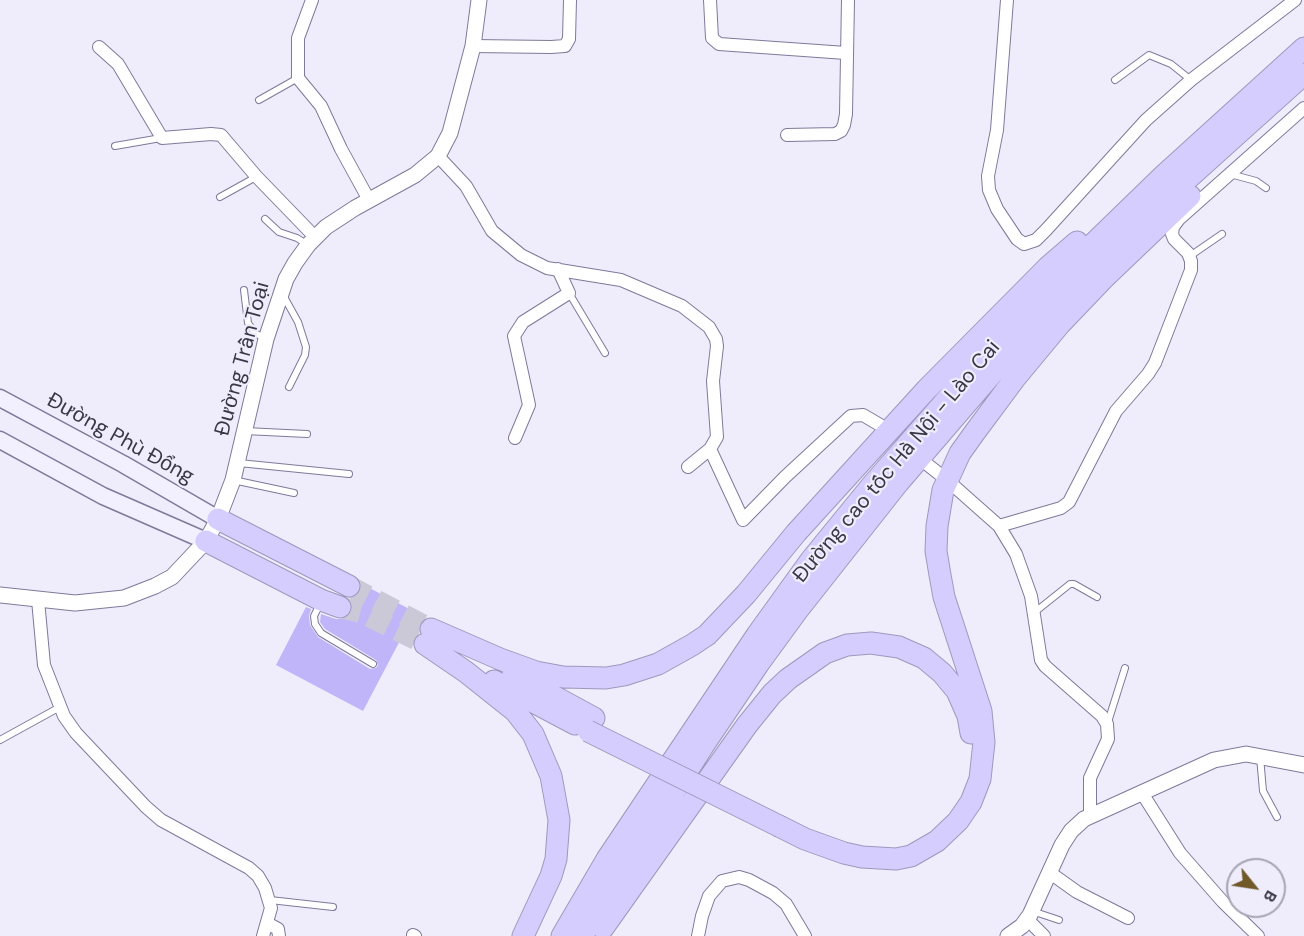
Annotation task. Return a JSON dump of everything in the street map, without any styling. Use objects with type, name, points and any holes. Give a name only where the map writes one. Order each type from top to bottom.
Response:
[{"type":"highway","name":"Đường cao tốc Hà Nội - Lào Cai","points":[[562,936],[607,859],[757,635],[811,560],[873,484],[1027,308],[1163,176],[1304,48]]},
{"type":"highway","name":"Đường cao tốc Hà Nội - Lào Cai","points":[[582,936],[759,663],[898,483],[1040,318],[1123,237],[1304,74]]},
{"type":"highway","points":[[783,821],[805,838],[844,853],[862,857],[896,859],[911,856],[937,840],[958,821],[971,802],[980,779],[984,742],[981,711],[944,597],[939,567],[937,526],[939,505],[946,482],[960,453],[975,432],[1060,324],[1103,279],[1196,190],[1270,104]]},
{"type":"highway","points":[[428,637],[536,672],[563,677],[606,678],[624,675],[658,664],[693,645],[707,635],[746,594],[796,533],[876,444],[1040,274],[1089,232],[1163,176]]},
{"type":"highway","points":[[218,519],[349,586]]},
{"type":"highway","points":[[206,541],[331,604]]},
{"type":"highway","points":[[428,637],[591,724],[783,821],[836,838],[886,848],[906,844],[928,831],[947,814],[960,796],[968,776],[972,743],[968,716],[957,691],[942,673],[924,658],[899,647],[872,643],[848,645],[825,653],[808,663],[772,694],[747,725],[597,936]]},
{"type":"highway","points":[[428,637],[466,672],[519,715],[533,734],[551,776],[560,820],[556,859],[551,876],[523,936]]},
{"type":"main road","name":"Đường Phù Đổng","points":[[0,398],[123,464],[218,519]]},
{"type":"main road","points":[[0,440],[103,496],[206,541]]},
{"type":"street","points":[[312,0],[298,38],[298,78],[321,106],[369,200]]},
{"type":"street","name":"Đường Trần Toại","points":[[0,595],[38,600],[91,602],[116,599],[140,592],[172,577],[206,541],[218,519],[233,480],[266,339],[281,292],[295,263],[312,241],[340,216],[415,175],[438,156],[450,134],[473,46],[479,0]]},
{"type":"street","points":[[473,46],[565,46],[568,39],[570,0]]},
{"type":"street","points":[[710,0],[712,38],[719,44],[846,53]]},
{"type":"street","points":[[787,135],[826,135],[841,131],[844,126],[848,0]]},
{"type":"street","points":[[1007,0],[997,130],[988,176],[989,190],[997,209],[1020,242],[1030,243],[1036,240],[1146,120],[1191,80],[1294,0]]},
{"type":"street","points":[[99,47],[118,64],[162,138],[221,135],[312,241]]},
{"type":"street","points":[[999,526],[1061,507],[1070,502],[1116,411],[1155,363],[1191,270],[1189,256],[1174,239],[1173,228],[1179,219],[1304,108]]},
{"type":"street","points":[[438,156],[466,186],[480,208],[486,223],[501,240],[529,261],[547,268],[621,280],[682,306],[709,327],[717,346],[713,381],[717,436],[710,449],[688,467]]},
{"type":"street","points":[[515,438],[529,405],[514,336],[523,322],[569,293],[558,269]]},
{"type":"street","points":[[710,449],[743,520],[851,416],[863,415],[880,426]]},
{"type":"street","points":[[928,465],[942,476]]},
{"type":"street","points":[[955,487],[999,526],[1016,554],[1025,574],[1035,612],[1041,660],[1102,716],[1107,724],[1108,739],[1090,778],[1090,817]]},
{"type":"street","points":[[38,600],[44,665],[60,707],[76,733],[146,807],[177,830],[249,868],[258,876],[270,900],[271,914],[263,936]]},
{"type":"street","points":[[1008,936],[1029,915],[1071,831],[1090,817],[1214,760],[1246,754],[1304,765]]},
{"type":"street","points":[[1142,793],[1180,853],[1222,902],[1258,936]]},
{"type":"street","points":[[1049,872],[1077,892],[1128,918]]},
{"type":"street","points":[[698,936],[709,896],[722,881],[739,877],[765,889],[786,904],[805,936]]},
{"type":"street","points":[[1029,915],[1044,936]]},
{"type":"street","points":[[267,923],[278,929],[279,936]]},
{"type":"lane","points":[[1115,80],[1149,55],[1171,64],[1191,80]]},
{"type":"lane","points":[[259,100],[298,78]]},
{"type":"lane","points":[[115,146],[162,138]]},
{"type":"lane","points":[[1230,174],[1256,181],[1266,188]]},
{"type":"lane","points":[[220,197],[256,176]]},
{"type":"lane","points":[[265,219],[279,232],[312,241]]},
{"type":"lane","points":[[1189,256],[1222,234]]},
{"type":"lane","points":[[244,290],[248,323],[255,333],[266,339]]},
{"type":"lane","points":[[281,292],[298,322],[306,347],[305,355],[289,387]]},
{"type":"lane","points":[[569,293],[605,353]]},
{"type":"lane","points":[[245,431],[307,434]]},
{"type":"lane","points":[[238,463],[349,474]]},
{"type":"lane","points":[[233,480],[294,493]]},
{"type":"lane","points":[[1035,612],[1070,584],[1097,597]]},
{"type":"lane","points":[[331,604],[314,616],[318,629],[373,664]]},
{"type":"lane","points":[[1107,724],[1125,668]]},
{"type":"lane","points":[[0,740],[60,707]]},
{"type":"lane","points":[[1260,757],[1263,791],[1277,818]]},
{"type":"lane","points":[[270,900],[333,907]]},
{"type":"lane","points":[[1029,915],[1059,920]]},
{"type":"building","points":[[362,584],[415,612],[363,711],[276,665],[306,607],[311,609],[310,625],[318,637],[370,669],[376,668],[378,665],[376,660],[325,629],[320,622],[321,614],[336,619],[349,616],[353,605],[350,599],[360,592]]},
{"type":"tunnel","points":[[349,586],[431,629]]},
{"type":"tunnel","points":[[340,607],[362,613],[425,644]]}]
